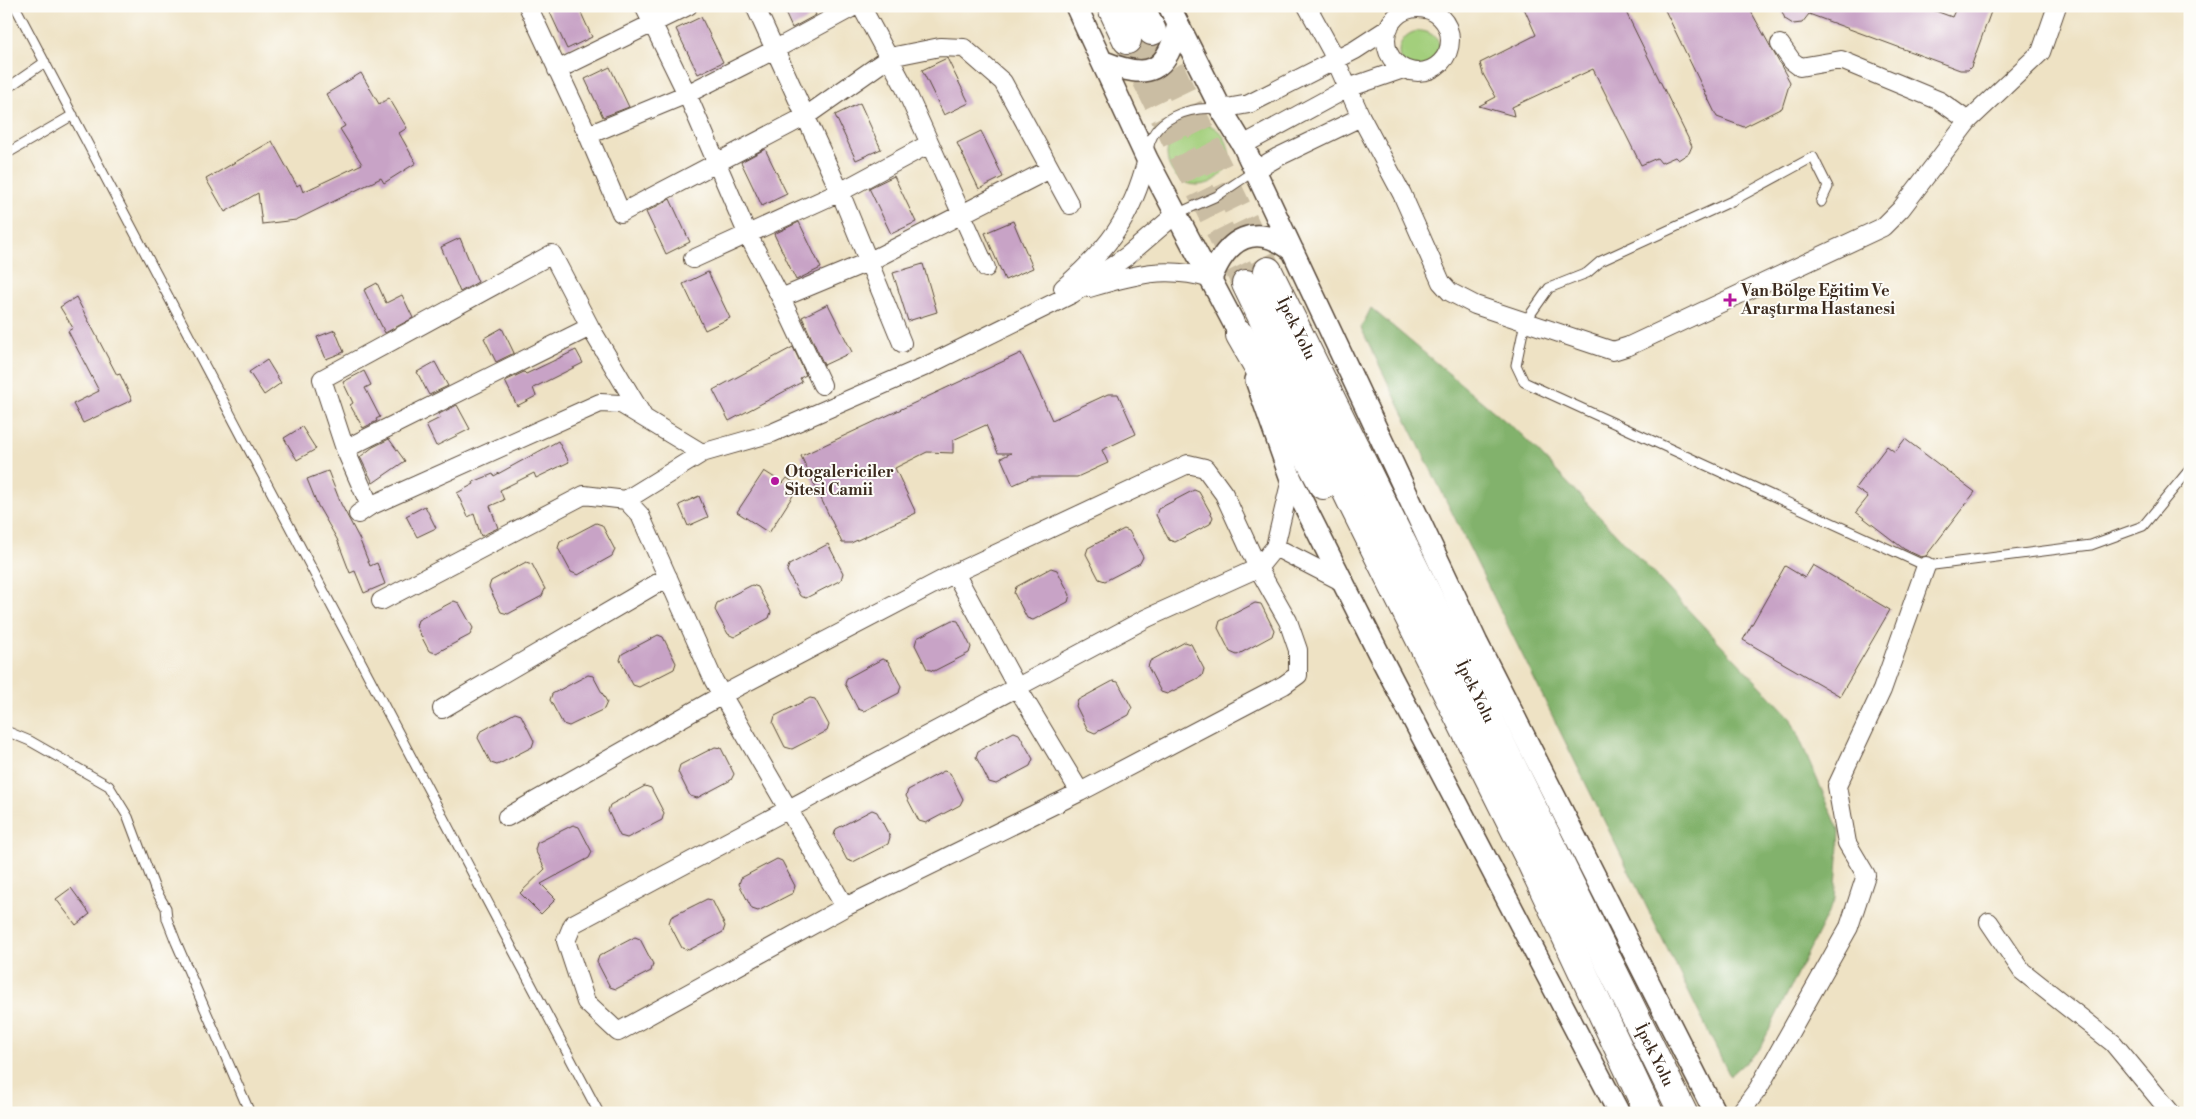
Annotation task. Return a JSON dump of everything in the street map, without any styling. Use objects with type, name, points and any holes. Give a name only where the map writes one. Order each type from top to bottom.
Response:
[{"type":"highway","points":[[1111,6],[1140,36],[1140,6]]},
{"type":"highway","name":"İpek Yolu","points":[[1649,1113],[1530,860],[1352,503],[1257,278],[1683,1113]]},
{"type":"highway","points":[[1240,335],[1297,434],[1621,1056]]},
{"type":"street","points":[[528,6],[556,70],[588,135],[621,213],[806,116],[890,58],[940,47],[964,48],[1002,82],[1070,205]]},
{"type":"street","points":[[644,6],[687,94],[746,233],[781,298],[822,385]]},
{"type":"street","points":[[556,70],[688,6]]},
{"type":"street","points":[[755,6],[840,192],[870,261],[902,343]]},
{"type":"street","points":[[588,135],[687,94],[855,6]]},
{"type":"street","points":[[861,6],[890,58],[986,268]]},
{"type":"street","points":[[1076,6],[1104,62],[1147,159],[1240,335],[1291,479],[1619,1113]]},
{"type":"street","points":[[1307,6],[1331,50],[1361,117],[1402,194],[1441,282],[1450,292],[1474,304],[1613,351],[1883,227],[1901,209],[1968,121],[2040,52],[2057,6]]},
{"type":"street","points":[[1243,145],[1348,88],[1403,69],[1423,72],[1442,62],[1451,42],[1449,31],[1444,21],[1436,13],[1421,8],[1404,11],[1396,17],[1389,28],[1387,35],[1389,54],[1403,69]]},
{"type":"street","points":[[1104,62],[1125,70],[1140,73],[1156,68],[1167,58],[1174,44],[1174,15]]},
{"type":"street","points":[[1174,15],[1221,109],[1243,145],[1477,643],[1715,1113]]},
{"type":"street","points":[[1221,109],[1249,104],[1371,42],[1389,28]]},
{"type":"street","points":[[1780,44],[1792,61],[1800,67],[1841,60],[1940,101],[1968,121]]},
{"type":"street","points":[[1254,171],[1278,157],[1361,117]]},
{"type":"street","points":[[693,258],[840,192],[930,144]]},
{"type":"street","points":[[1039,310],[1079,274],[1122,225],[1140,188],[1147,159]]},
{"type":"street","points":[[781,298],[870,261],[962,216],[1050,169]]},
{"type":"street","points":[[1072,294],[1127,256],[1176,214]]},
{"type":"street","points":[[1211,279],[1218,262],[1227,249],[1239,239],[1256,236],[1269,237],[1294,251]]},
{"type":"street","points":[[645,419],[590,326],[552,254],[322,379],[364,510],[600,403],[621,404],[645,419],[702,453]]},
{"type":"street","points":[[381,601],[584,495],[626,500],[702,453],[772,433],[926,366],[1072,294],[1130,276],[1152,272],[1174,271],[1211,279]]},
{"type":"street","points":[[345,449],[590,326]]},
{"type":"street","points":[[506,817],[722,695],[955,573],[1188,464],[1205,468],[1224,494],[1258,568],[1288,621],[1298,650],[1298,675],[1284,685],[1080,792],[845,907],[618,1032],[586,1002],[566,941],[572,924],[1147,618],[1258,568],[1275,547],[1291,479]]},
{"type":"street","points":[[626,500],[640,516],[722,695],[845,907]]},
{"type":"street","points":[[1275,547],[1343,582]]},
{"type":"street","points":[[1740,1113],[1758,1089],[1849,927],[1866,875],[1847,843],[1837,786],[1882,690],[1926,566]]},
{"type":"street","points":[[955,573],[1017,687],[1080,792]]},
{"type":"street","points":[[442,709],[668,577]]},
{"type":"street","points":[[1989,922],[2022,971],[2113,1043],[2172,1113]]},
{"type":"lane","points":[[15,6],[599,1113]]},
{"type":"lane","points":[[6,89],[45,62]]},
{"type":"lane","points":[[1147,159],[1149,144],[1163,123],[1181,112],[1196,108],[1221,109]]},
{"type":"lane","points":[[6,154],[73,115]]},
{"type":"lane","points":[[1821,202],[1828,187],[1812,157],[1732,201],[1601,261],[1587,273],[1549,288],[1525,322],[1516,364],[1524,382],[1926,566],[2092,545],[2143,526],[2190,470]]},
{"type":"lane","points":[[1176,214],[1217,196],[1254,171]]},
{"type":"lane","points":[[6,731],[30,741],[109,786],[128,817],[154,889],[166,908],[167,919],[176,942],[250,1113]]},
{"type":"green space","points":[[1416,31],[1424,31],[1435,37],[1441,52],[1435,67],[1424,73],[1416,73],[1405,67],[1399,56],[1399,48],[1405,37]]},
{"type":"green space","points":[[1198,123],[1210,125],[1220,132],[1227,142],[1229,154],[1227,166],[1220,176],[1210,183],[1198,185],[1186,183],[1176,176],[1169,166],[1167,154],[1169,142],[1176,132],[1186,125]]},
{"type":"green space","points":[[1371,308],[1523,436],[1790,717],[1840,832],[1835,899],[1759,1050],[1730,1076],[1361,328]]},
{"type":"building","points":[[547,6],[578,6],[592,37],[567,49]]},
{"type":"building","points":[[782,6],[812,6],[816,15],[792,28]]},
{"type":"building","points":[[1523,6],[1623,6],[1692,146],[1689,153],[1678,160],[1675,157],[1661,163],[1657,158],[1641,165],[1593,69],[1512,107],[1514,116],[1479,106],[1496,97],[1483,74],[1480,63],[1536,35]]},
{"type":"building","points":[[1663,6],[1748,6],[1790,82],[1782,108],[1744,127],[1717,117]]},
{"type":"building","points":[[1780,6],[1922,6],[1952,17],[1957,6],[1993,6],[1971,67],[1968,70],[1960,70],[1809,14],[1802,23],[1793,24],[1785,19]]},
{"type":"building","points":[[701,17],[723,62],[698,74],[676,29]]},
{"type":"building","points":[[947,58],[969,103],[944,115],[922,70]]},
{"type":"building","points":[[610,67],[629,107],[603,117],[585,79]]},
{"type":"building","points":[[361,73],[379,104],[389,98],[407,128],[399,133],[416,163],[384,183],[381,178],[296,220],[262,224],[258,193],[225,212],[206,179],[272,141],[297,186],[300,184],[303,192],[362,164],[340,129],[345,126],[326,94]]},
{"type":"building","points":[[860,103],[881,149],[856,160],[835,115]]},
{"type":"building","points":[[981,131],[1003,177],[979,189],[957,143]]},
{"type":"building","points":[[765,149],[787,194],[762,206],[741,162]]},
{"type":"building","points":[[894,176],[916,222],[891,234],[869,188]]},
{"type":"building","points":[[670,199],[690,242],[666,254],[646,212]]},
{"type":"building","points":[[1013,221],[1033,268],[1005,280],[985,233]]},
{"type":"building","points":[[799,222],[821,268],[796,280],[774,234]]},
{"type":"building","points":[[460,238],[478,282],[460,292],[441,247]]},
{"type":"building","points":[[923,264],[937,312],[908,321],[893,273]]},
{"type":"building","points":[[708,272],[730,318],[705,330],[683,284]]},
{"type":"building","points":[[377,283],[386,303],[402,295],[413,318],[385,333],[364,290]]},
{"type":"building","points":[[76,297],[117,375],[120,374],[132,400],[83,423],[73,404],[99,391],[68,331],[73,328],[60,307]]},
{"type":"building","points":[[828,304],[852,352],[824,365],[802,317]]},
{"type":"building","points":[[502,328],[514,353],[496,362],[484,338]]},
{"type":"building","points":[[335,330],[344,352],[326,359],[317,337]]},
{"type":"building","points":[[793,347],[806,375],[800,378],[802,382],[729,421],[713,390]]},
{"type":"building","points":[[576,350],[583,363],[533,388],[536,396],[517,406],[505,381],[524,372],[526,374]]},
{"type":"building","points":[[1021,353],[1052,420],[1108,394],[1118,394],[1136,434],[1102,450],[1108,463],[1077,477],[1031,477],[1013,485],[1001,458],[1011,453],[998,453],[986,425],[953,440],[953,453],[927,452],[895,468],[916,513],[851,543],[842,543],[801,456]]},
{"type":"building","points":[[267,360],[281,383],[264,395],[249,372]]},
{"type":"building","points":[[435,362],[448,386],[429,395],[417,372]]},
{"type":"building","points":[[364,371],[371,385],[365,388],[380,417],[376,419],[377,421],[363,428],[350,405],[353,403],[343,382]]},
{"type":"building","points":[[457,405],[470,429],[436,446],[426,425],[440,418],[439,414]]},
{"type":"building","points":[[302,427],[316,449],[297,460],[284,438]]},
{"type":"building","points":[[389,439],[405,461],[373,483],[360,457],[373,447]]},
{"type":"building","points":[[1905,439],[1975,492],[1926,556],[1921,557],[1904,549],[1856,512],[1868,497],[1855,488],[1887,446],[1895,452]]},
{"type":"building","points":[[558,441],[569,462],[536,478],[534,473],[500,490],[504,500],[490,506],[498,528],[481,536],[474,514],[468,517],[457,493],[474,484],[473,482],[493,474],[494,476]]},
{"type":"building","points":[[328,471],[370,566],[377,563],[385,584],[364,593],[355,571],[350,573],[337,539],[318,506],[307,479]]},
{"type":"building","points":[[764,471],[783,483],[787,478],[799,486],[769,533],[737,512]]},
{"type":"building","points":[[1194,490],[1199,492],[1213,517],[1210,524],[1175,542],[1169,540],[1156,515],[1158,509]]},
{"type":"building","points":[[699,496],[708,517],[688,526],[679,505]]},
{"type":"building","points":[[425,506],[436,528],[417,537],[406,516]]},
{"type":"building","points":[[596,523],[602,525],[615,550],[612,556],[578,575],[571,572],[558,548],[560,542]]},
{"type":"building","points":[[1124,529],[1129,531],[1143,557],[1140,563],[1105,581],[1099,579],[1086,554],[1088,548]]},
{"type":"building","points":[[828,544],[843,573],[841,580],[806,598],[800,596],[787,571],[789,565]]},
{"type":"building","points":[[526,562],[532,564],[545,589],[542,596],[508,614],[501,612],[489,587],[491,581]]},
{"type":"building","points":[[1813,565],[1890,610],[1840,696],[1743,640],[1785,566],[1805,578]]},
{"type":"building","points":[[1051,568],[1057,570],[1070,595],[1068,602],[1033,620],[1027,618],[1014,593],[1016,587]]},
{"type":"building","points":[[752,585],[758,587],[771,612],[769,618],[734,637],[728,634],[715,610],[717,603]]},
{"type":"building","points":[[454,601],[459,603],[473,628],[470,635],[436,653],[429,651],[416,626],[418,620]]},
{"type":"building","points":[[1255,603],[1261,604],[1274,630],[1272,636],[1237,655],[1230,652],[1218,628],[1220,621]]},
{"type":"building","points":[[952,620],[958,621],[971,647],[969,653],[934,671],[927,669],[915,645],[917,638]]},
{"type":"building","points":[[658,635],[663,637],[676,663],[674,669],[639,687],[633,685],[620,660],[622,654]]},
{"type":"building","points":[[1185,642],[1191,644],[1204,669],[1202,676],[1167,694],[1161,692],[1148,667],[1150,661]]},
{"type":"building","points":[[882,659],[888,661],[901,686],[899,693],[864,711],[858,709],[845,684],[847,678]]},
{"type":"building","points":[[588,675],[593,676],[607,702],[604,709],[569,726],[563,724],[550,700],[552,694]]},
{"type":"building","points":[[1113,681],[1118,682],[1132,708],[1129,715],[1095,733],[1088,730],[1076,706],[1078,700]]},
{"type":"building","points":[[810,698],[815,699],[829,725],[827,731],[792,749],[785,747],[773,723],[775,716]]},
{"type":"building","points":[[515,713],[521,715],[534,741],[532,747],[497,765],[491,763],[478,738],[480,732]]},
{"type":"building","points":[[1014,732],[1019,734],[1033,759],[1030,766],[996,784],[989,782],[976,757],[978,751]]},
{"type":"building","points":[[715,747],[721,748],[734,774],[731,780],[697,798],[690,796],[678,772],[680,765]]},
{"type":"building","points":[[944,771],[950,773],[963,799],[960,805],[926,823],[919,821],[906,796],[908,790]]},
{"type":"building","points":[[645,786],[651,788],[664,813],[662,820],[627,838],[620,836],[608,811],[610,805]]},
{"type":"building","points":[[872,810],[877,812],[890,837],[888,844],[853,862],[847,860],[834,835],[836,829]]},
{"type":"building","points":[[573,825],[579,827],[592,852],[589,858],[541,884],[556,899],[541,914],[520,893],[545,869],[535,850],[537,843]]},
{"type":"building","points":[[777,859],[782,861],[795,886],[793,893],[758,911],[752,909],[739,884],[741,878]]},
{"type":"building","points":[[71,888],[90,914],[76,925],[56,899]]},
{"type":"building","points":[[707,899],[712,900],[725,926],[723,932],[689,950],[682,948],[669,923],[671,917]]},
{"type":"building","points":[[635,937],[640,939],[653,964],[651,971],[616,989],[610,987],[597,962],[599,956]]},
{"type":"tunnel","points":[[1152,31],[1268,271]]},
{"type":"tunnel","points":[[1127,40],[1246,284]]},
{"type":"place","name":"Van Bölge Eğitim Ve Araştırma Hastanesi","points":[[1730,300]]},
{"type":"place","name":"Otogalericiler Sitesi Camii","points":[[775,481]]}]
